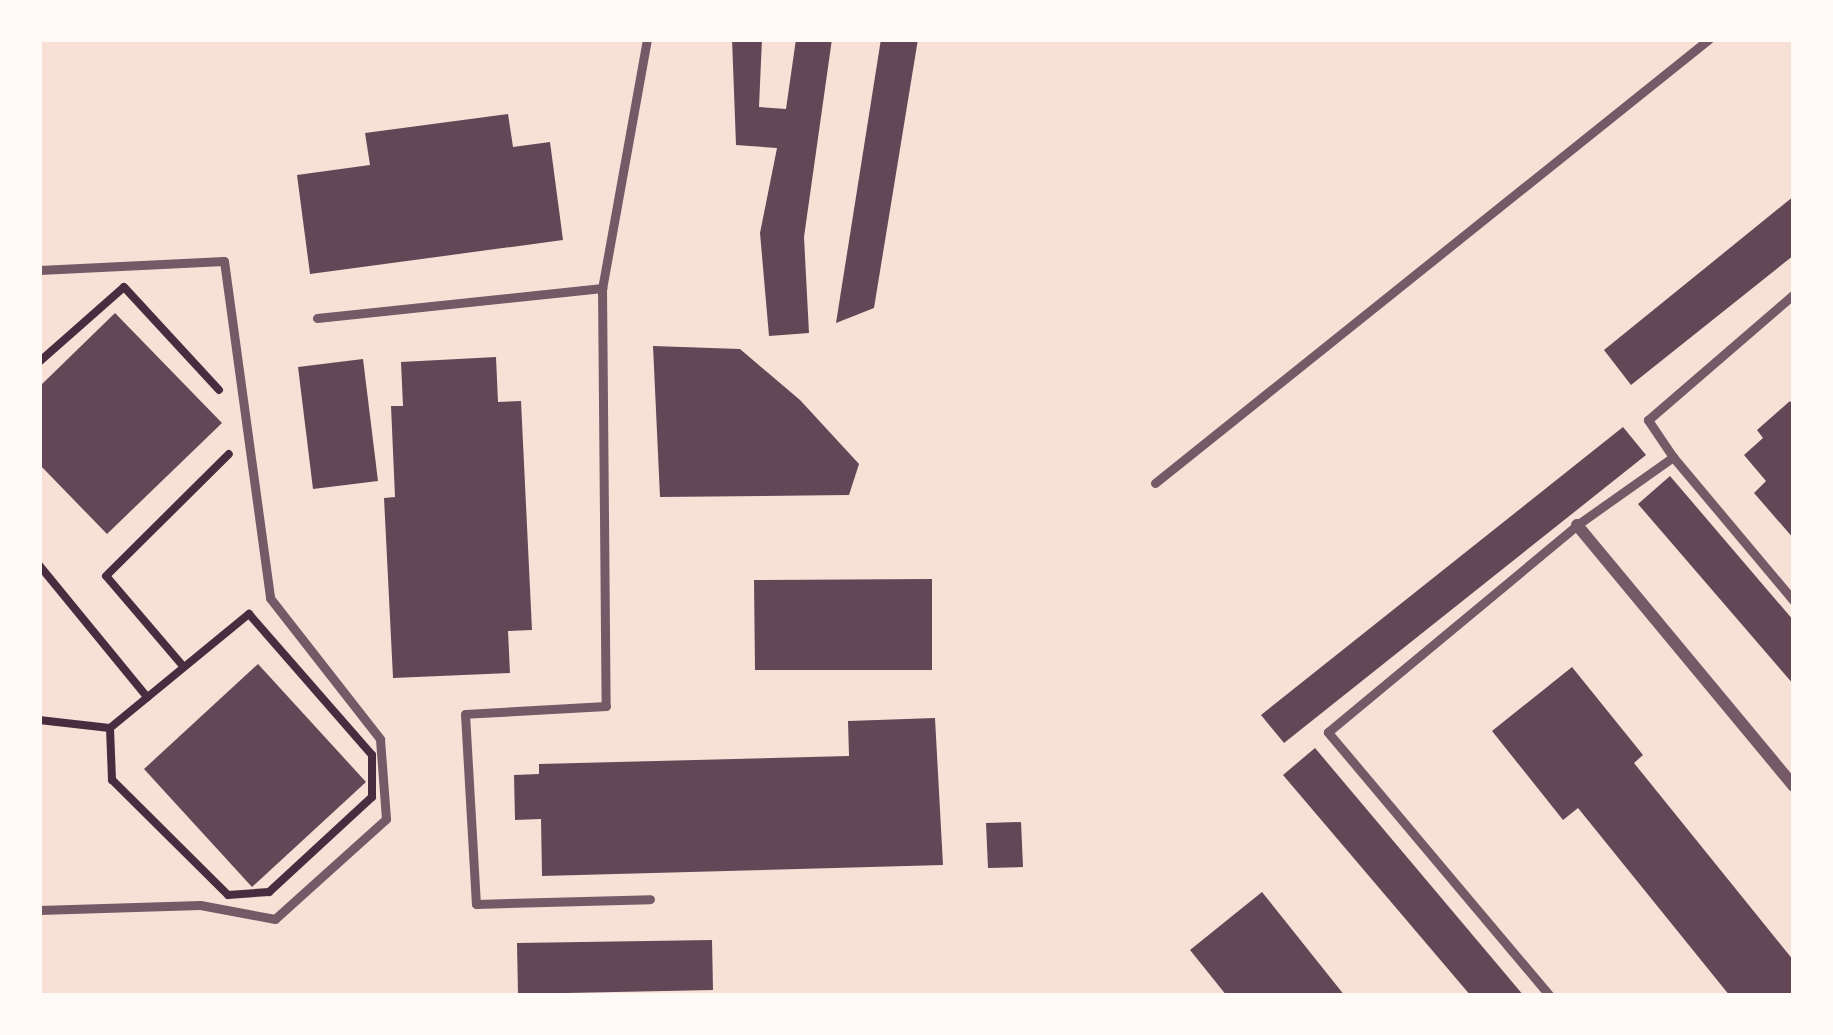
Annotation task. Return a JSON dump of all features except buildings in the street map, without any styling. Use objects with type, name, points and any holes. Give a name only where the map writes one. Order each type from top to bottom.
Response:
[{"type":"street","points":[[1577,525],[1794,786]]},
{"type":"lane","points":[[647,39],[602,288],[606,706],[465,714],[476,904],[650,898]]},
{"type":"lane","points":[[1155,483],[1708,39]]},
{"type":"lane","points":[[39,271],[224,261],[271,598],[380,739],[386,819],[275,919],[200,905],[39,910]]},
{"type":"lane","points":[[317,318],[602,288]]},
{"type":"lane","points":[[1794,294],[1648,419],[1673,457],[1794,601]]},
{"type":"lane","points":[[1550,996],[1328,732],[1577,525],[1673,457]]},
{"type":"path","points":[[39,362],[124,287],[233,406]]},
{"type":"path","points":[[183,667],[106,576],[239,444]]},
{"type":"path","points":[[39,565],[147,697]]},
{"type":"path","points":[[39,719],[110,728],[249,614],[372,754],[372,797],[269,892],[228,896],[112,780],[110,728]]}]
